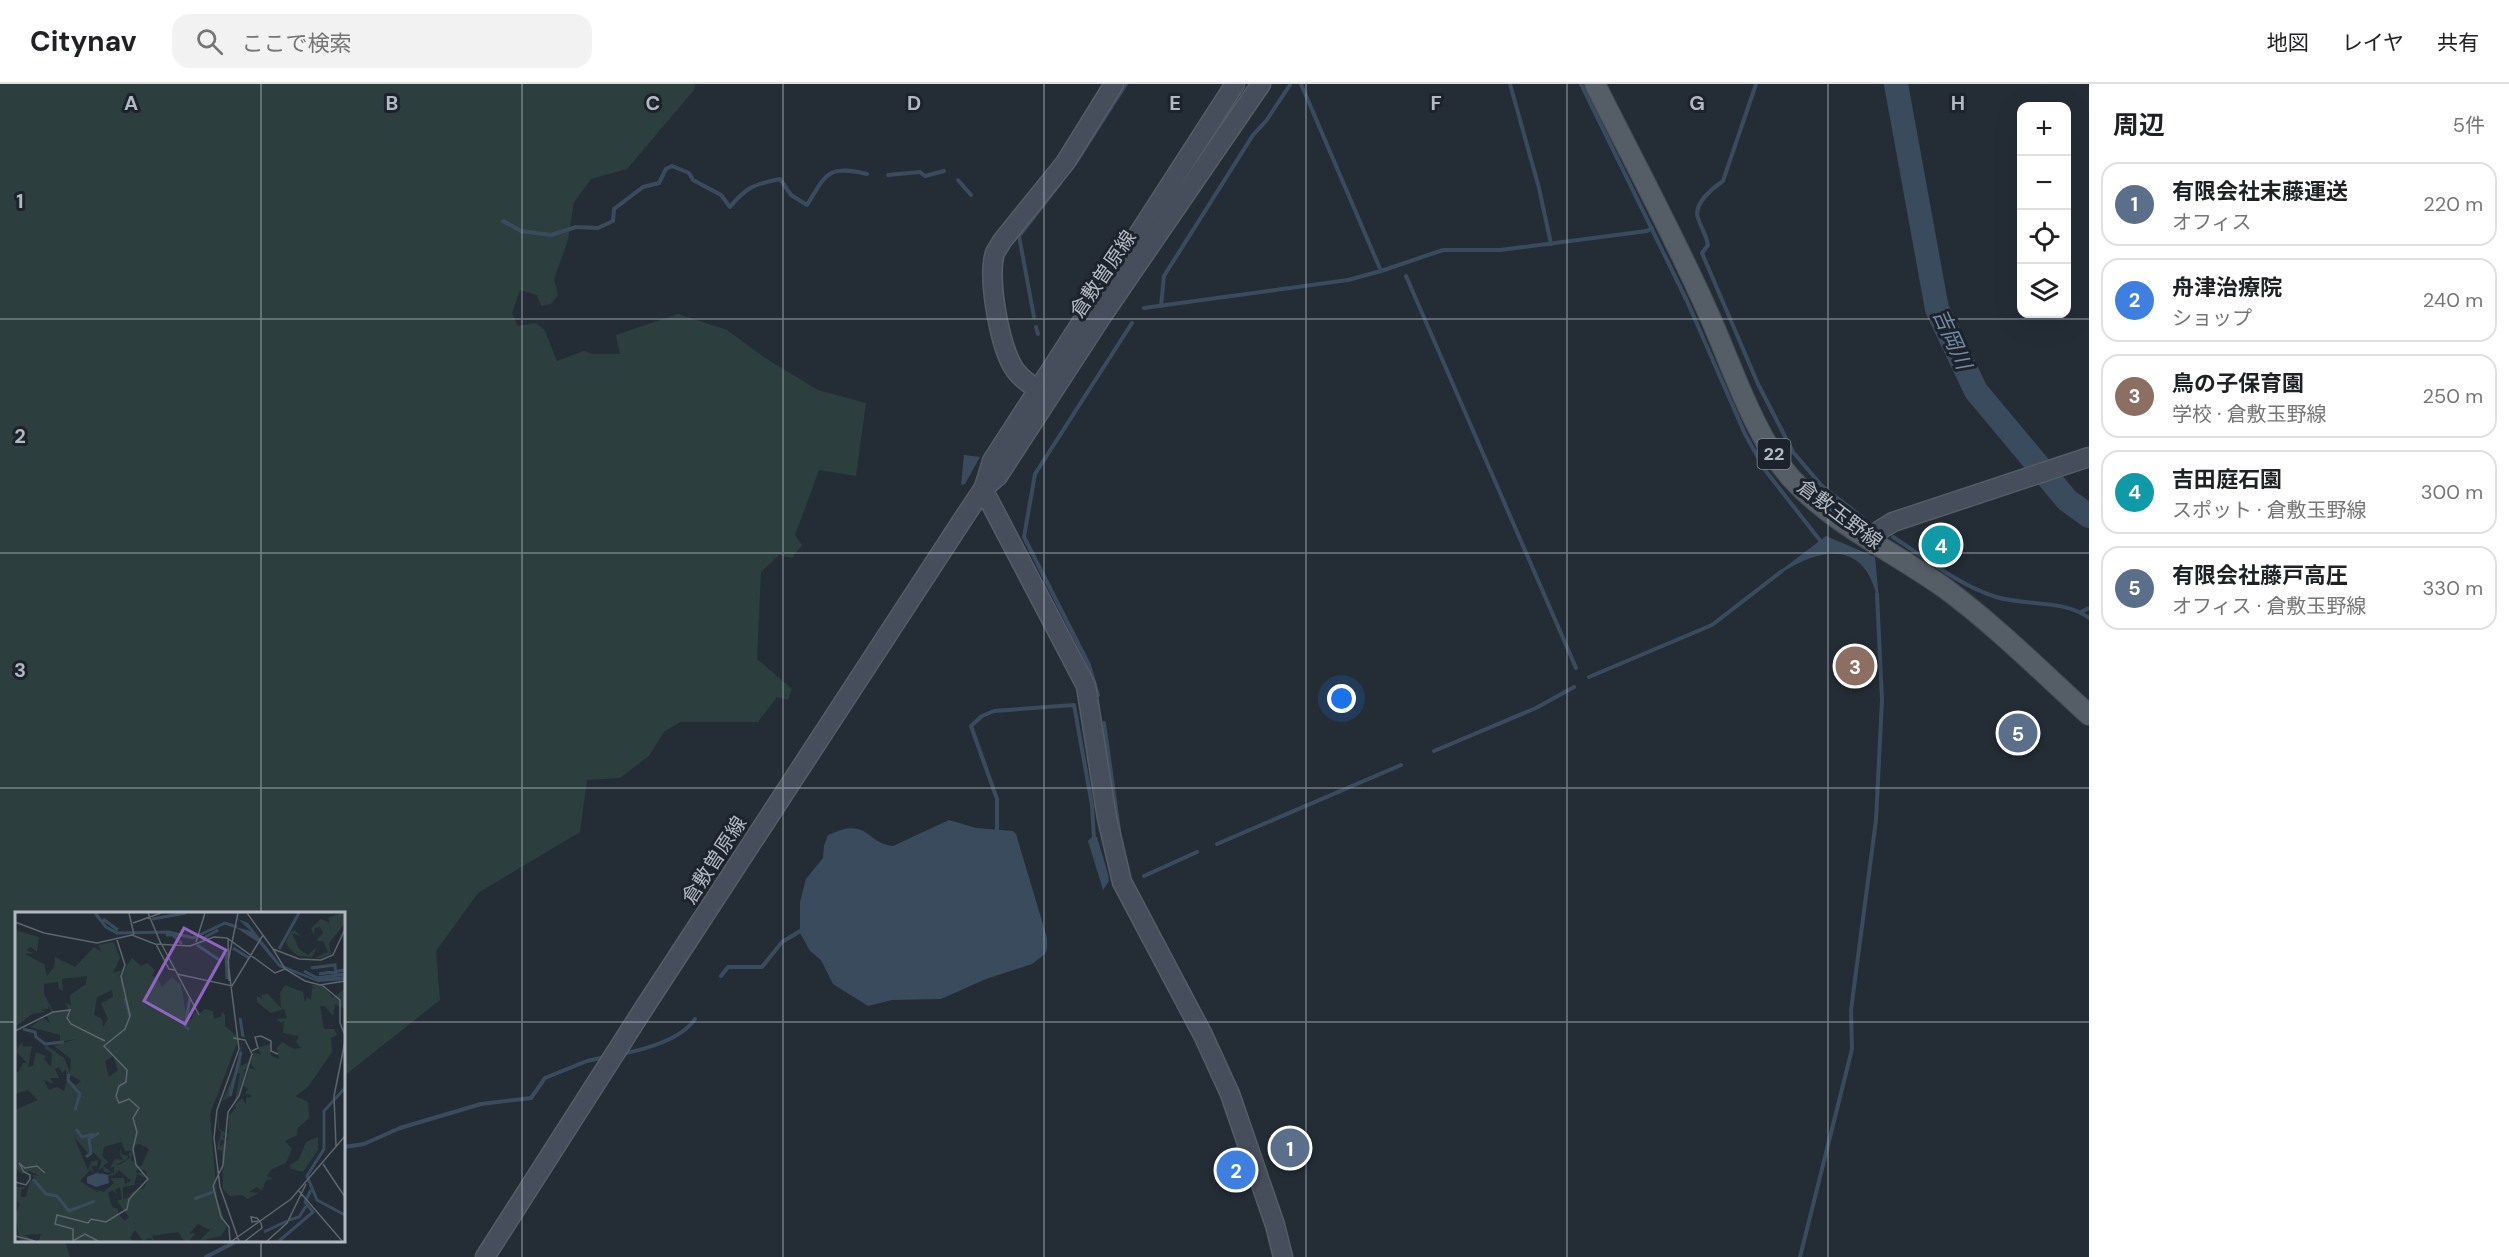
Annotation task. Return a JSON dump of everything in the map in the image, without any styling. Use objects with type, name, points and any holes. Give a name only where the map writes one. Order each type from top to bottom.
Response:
[{"type":"main road","name":"倉敷玉野線","points":[[1595,84],[1690,273],[1774,455],[1792,478],[1813,498],[1945,589],[1990,624],[2089,715]]},
{"type":"street","points":[[1044,393],[1016,372],[1003,347],[996,312],[993,269],[995,253],[1065,163],[1114,84]]},
{"type":"street","name":"倉敷曽原線","points":[[1044,393],[1235,84]]},
{"type":"street","name":"倉敷曽原線","points":[[485,1257],[646,1005],[983,489],[992,461],[1044,393],[1260,84]]},
{"type":"street","points":[[1872,540],[1880,530],[1893,522],[2089,457]]},
{"type":"street","points":[[983,489],[1086,686],[1107,818],[1122,882],[1203,1035],[1230,1094],[1271,1214],[1283,1257]]},
{"type":"green space","points":[[0,84],[695,84],[694,90],[627,169],[591,179],[574,202],[568,240],[554,279],[558,295],[551,304],[541,306],[537,295],[520,290],[512,313],[518,326],[535,323],[544,329],[557,361],[584,351],[592,354],[620,354],[616,335],[678,314],[727,330],[765,358],[818,390],[866,403],[856,476],[819,470],[795,535],[802,545],[792,558],[779,555],[761,572],[757,659],[792,689],[788,700],[777,697],[758,722],[680,722],[664,732],[649,756],[620,778],[587,780],[580,832],[478,893],[436,951],[440,1000],[345,1075],[345,912],[15,912],[15,1242],[65,1242],[70,1257],[0,1257]]},
{"type":"water","points":[[964,455],[980,457],[965,484],[961,485]]},
{"type":"water","points":[[1826,536],[1875,557],[1879,599],[1863,566],[1852,558],[1840,554],[1826,554],[1811,558],[1781,573],[1780,571]]},
{"type":"water","points":[[949,820],[976,828],[1013,831],[1016,834],[1047,938],[1045,954],[1032,964],[986,979],[941,999],[892,1000],[868,1006],[833,984],[821,960],[810,951],[800,933],[800,902],[806,879],[823,858],[828,835],[851,828],[859,829],[884,844],[893,846]]},
{"type":"water","points":[[1092,837],[1097,837],[1108,874],[1109,881],[1103,890],[1088,841]]},
{"type":"waterway","points":[[1075,164],[1126,84]]},
{"type":"waterway","points":[[1301,84],[1381,271],[1443,250],[1500,250],[1647,231],[1652,228]]},
{"type":"waterway","points":[[1510,84],[1539,188],[1551,244]]},
{"type":"waterway","points":[[1581,84],[1687,301],[1745,434],[1765,470],[1822,543]]},
{"type":"waterway","points":[[1756,84],[1723,181],[1705,197],[1698,207],[1698,218],[1708,245],[1702,253],[1758,384],[1793,452],[1822,486],[1863,518]]},
{"type":"waterway","name":"吉岡川","points":[[1896,84],[1937,309],[1976,391],[2067,500],[2089,516]]},
{"type":"waterway","points":[[1161,306],[1164,276],[1253,135],[1266,121],[1290,85]]},
{"type":"waterway","points":[[503,221],[521,231],[551,235],[576,227],[598,228],[613,221],[614,209],[643,187],[659,183],[666,169],[672,166],[689,173],[693,180],[721,195],[730,207],[752,187],[780,179],[791,195],[807,205],[819,185],[830,174],[836,171],[867,174]]},
{"type":"waterway","points":[[888,175],[920,172],[925,176],[944,171]]},
{"type":"waterway","points":[[958,180],[971,195]]},
{"type":"waterway","points":[[1034,317],[1019,236],[1061,182]]},
{"type":"waterway","points":[[1144,308],[1348,280],[1381,271]]},
{"type":"waterway","points":[[1406,276],[1576,668]]},
{"type":"waterway","points":[[1098,695],[1089,665],[1024,537],[1035,474],[1132,323]]},
{"type":"waterway","points":[[1036,327],[1038,334]]},
{"type":"waterway","points":[[1893,537],[1955,578],[1982,592],[2007,600],[2056,605],[2079,612],[2089,618]]},
{"type":"waterway","points":[[1589,677],[1712,625],[1782,571]]},
{"type":"waterway","points":[[1800,1257],[1852,1049],[1851,1010],[1876,820],[1882,700],[1877,594]]},
{"type":"waterway","points":[[2081,612],[2089,608]]},
{"type":"waterway","points":[[1434,751],[1536,708],[1574,687]]},
{"type":"waterway","points":[[997,833],[997,799],[971,726],[982,716],[994,711],[1074,705],[1092,805],[1094,840]]},
{"type":"waterway","points":[[1104,723],[1119,830]]},
{"type":"waterway","points":[[1217,844],[1401,765]]},
{"type":"waterway","points":[[1144,876],[1197,852]]},
{"type":"waterway","points":[[721,976],[728,967],[762,967],[782,942],[802,930]]},
{"type":"waterway","points":[[622,1054],[672,1038],[681,1033],[695,1019]]},
{"type":"waterway","points":[[345,1147],[364,1144],[400,1128],[481,1104],[531,1098],[545,1078],[587,1061],[605,1057]]},
{"type":"waterway","points":[[206,1257],[235,1242]]},
{"type":"place","name":"吉田庭石園","points":[[1941,545]]},
{"type":"place","name":"鳥の子保育園","points":[[1855,666]]},
{"type":"place","name":"有限会社藤戸高圧","points":[[2018,733]]},
{"type":"place","name":"有限会社末藤運送","points":[[1290,1148]]},
{"type":"place","name":"舟津治療院","points":[[1236,1170]]}]
